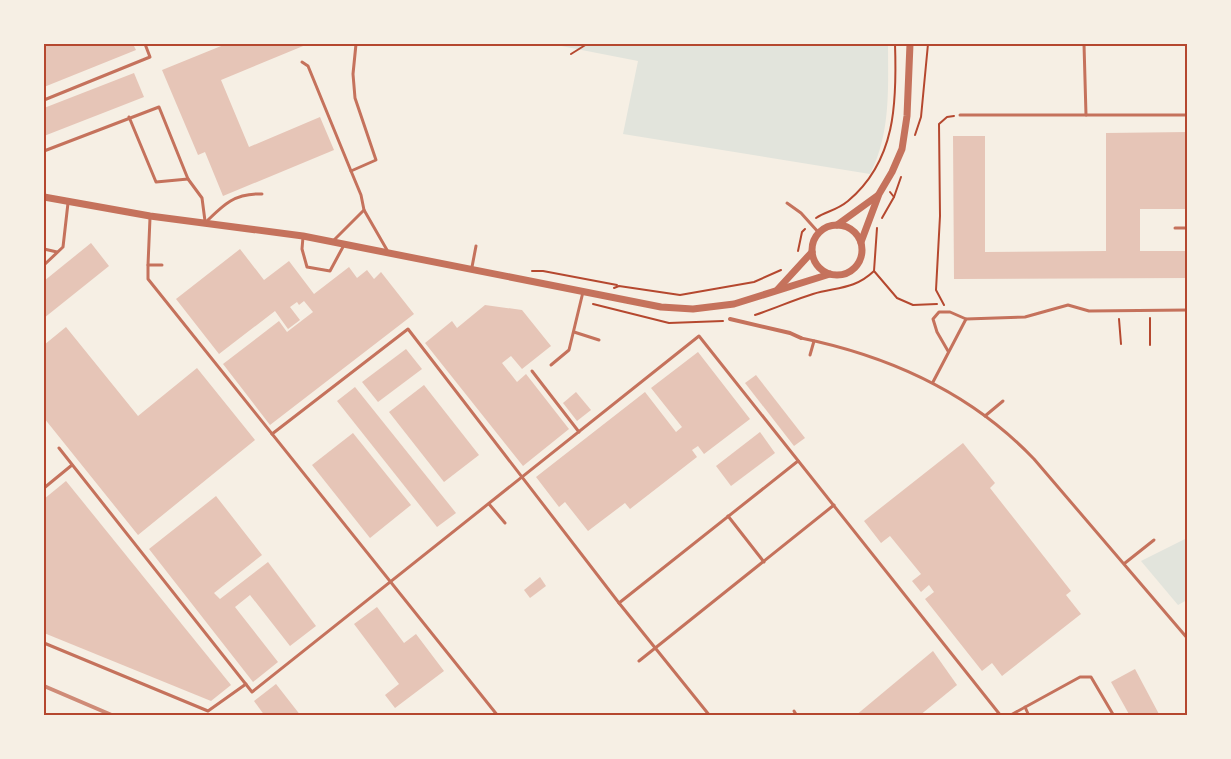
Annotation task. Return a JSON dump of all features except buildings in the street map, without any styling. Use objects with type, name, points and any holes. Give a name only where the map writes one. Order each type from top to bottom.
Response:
[{"type":"street","points":[[44,197],[150,216],[344,243],[661,307],[693,309],[734,304],[830,274],[844,274],[856,267],[862,255],[861,242],[879,194],[902,149],[910,84],[910,44]]},
{"type":"street","points":[[776,290],[812,252],[819,232],[837,225],[879,194]]},
{"type":"street","points":[[837,225],[852,230],[861,242]]},
{"type":"street","points":[[812,252],[818,266],[830,274]]},
{"type":"street","points":[[730,320],[790,333],[801,338]]},
{"type":"lane","points":[[44,100],[150,57],[145,44]]},
{"type":"lane","points":[[351,171],[376,160],[355,98],[352,74],[356,44]]},
{"type":"lane","points":[[1084,44],[1086,115]]},
{"type":"lane","points":[[302,62],[308,66],[361,195],[364,210],[388,252]]},
{"type":"lane","points":[[44,151],[159,106],[188,178],[202,198],[206,223]]},
{"type":"lane","points":[[960,115],[1188,115]]},
{"type":"lane","points":[[129,117],[156,182],[188,178]]},
{"type":"lane","points":[[206,223],[221,207],[244,194],[262,194]]},
{"type":"lane","points":[[44,265],[63,247],[68,203]]},
{"type":"lane","points":[[787,203],[819,232]]},
{"type":"lane","points":[[333,242],[364,210]]},
{"type":"lane","points":[[150,216],[148,279],[498,716]]},
{"type":"lane","points":[[1175,228],[1188,228]]},
{"type":"lane","points":[[303,236],[302,249],[307,267],[330,271],[344,243]]},
{"type":"lane","points":[[472,270],[476,246]]},
{"type":"lane","points":[[44,249],[57,252]]},
{"type":"lane","points":[[148,265],[162,265]]},
{"type":"lane","points":[[551,365],[569,350],[583,292]]},
{"type":"lane","points":[[948,351],[933,319],[939,312],[950,312],[966,319],[1025,317],[1068,305],[1089,311],[1188,310]]},
{"type":"lane","points":[[933,382],[966,319]]},
{"type":"lane","points":[[272,434],[408,329],[619,603],[710,716]]},
{"type":"lane","points":[[574,332],[599,340]]},
{"type":"lane","points":[[58,448],[252,692],[699,336],[1001,716]]},
{"type":"lane","points":[[801,338],[862,353],[933,382],[985,416],[1017,441],[1034,459],[1188,639]]},
{"type":"lane","points":[[810,355],[813,340]]},
{"type":"lane","points":[[532,371],[579,432]]},
{"type":"lane","points":[[985,416],[1003,401]]},
{"type":"lane","points":[[619,603],[798,461]]},
{"type":"lane","points":[[44,488],[72,465]]},
{"type":"lane","points":[[489,504],[505,523]]},
{"type":"lane","points":[[639,662],[834,505]]},
{"type":"lane","points":[[728,516],[764,562]]},
{"type":"lane","points":[[1125,563],[1154,540]]},
{"type":"lane","points":[[44,643],[208,711],[246,684]]},
{"type":"lane","points":[[1009,716],[1080,677],[1091,677],[1114,716]]},
{"type":"lane","points":[[1025,707],[1029,716]]},
{"type":"lane","points":[[794,711],[797,716]]},
{"type":"path","points":[[571,54],[587,44]]},
{"type":"path","points":[[797,254],[801,247],[802,232],[810,223],[818,216],[834,211],[848,201],[870,180],[880,164],[891,125],[896,75],[895,44]]},
{"type":"path","points":[[950,312],[936,290],[940,216],[939,124],[947,117],[960,115]]},
{"type":"path","points":[[595,295],[619,286],[680,295],[712,291],[754,282],[776,274],[784,267]]},
{"type":"path","points":[[874,271],[897,298],[913,305],[943,304]]},
{"type":"path","points":[[1119,310],[1121,344]]},
{"type":"path","points":[[1150,310],[1150,345]]},
{"type":"shaded area","points":[[551,44],[888,44],[887,110],[882,143],[870,174],[623,134],[638,61]]},
{"type":"shaded area","points":[[1187,538],[1187,600],[1178,605],[1141,561]]},
{"type":"railway","points":[[44,686],[114,716]]}]
